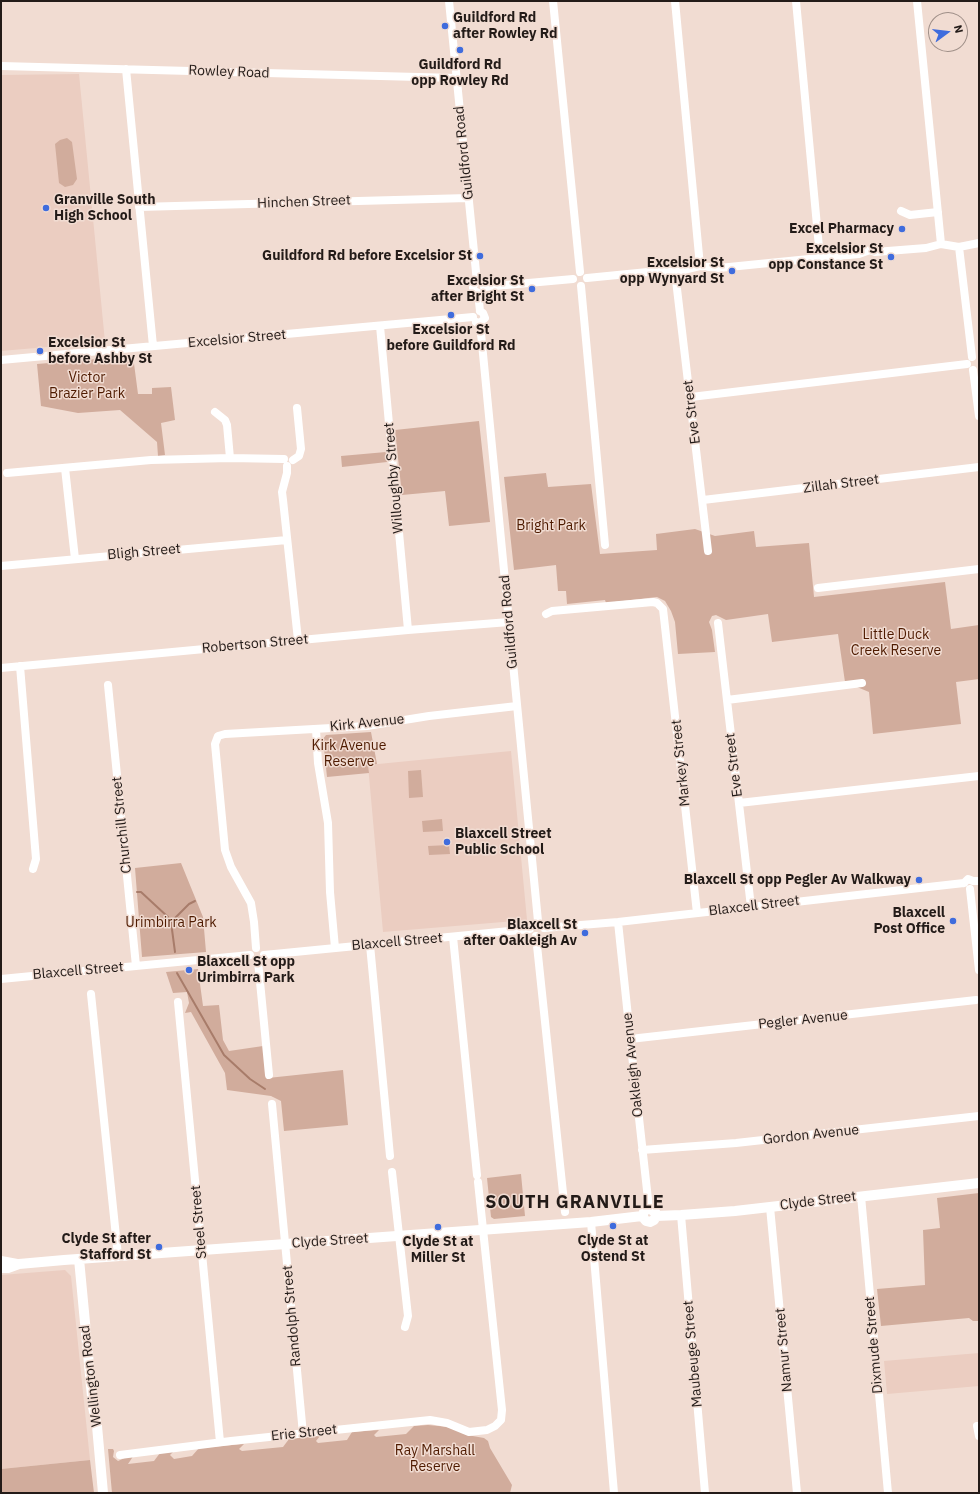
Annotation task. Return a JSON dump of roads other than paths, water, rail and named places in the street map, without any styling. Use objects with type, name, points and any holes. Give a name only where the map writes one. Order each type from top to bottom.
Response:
[{"type":"main road","name":"Clyde Street","points":[[1,1268],[8,1268],[18,1264],[79,1259],[590,1222],[642,1216],[646,1221],[650,1222],[654,1220],[652,1212],[681,1216],[979,1183]]},
{"type":"main road","name":"Wellington Road","points":[[79,1259],[103,1493]]},
{"type":"main road","name":"Clyde Street","points":[[1,1260],[18,1264]]},
{"type":"street","name":"Guildford Road","points":[[449,1],[468,198],[480,287],[480,311]]},
{"type":"street","points":[[553,1],[580,272]]},
{"type":"street","points":[[674,1],[700,266]]},
{"type":"street","points":[[796,1],[820,258]]},
{"type":"street","points":[[917,1],[941,244]]},
{"type":"street","name":"Rowley Road","points":[[1,66],[456,78]]},
{"type":"street","points":[[126,69],[152,346]]},
{"type":"street","name":"Hinchen Street","points":[[139,207],[468,198]]},
{"type":"street","points":[[901,211],[910,215],[938,212]]},
{"type":"street","points":[[587,278],[658,270],[675,272],[700,266],[719,268],[859,254],[870,250],[875,252],[926,248],[941,244],[959,247],[979,243]]},
{"type":"street","points":[[959,247],[979,416]]},
{"type":"street","points":[[580,272],[585,274],[587,278]]},
{"type":"street","points":[[580,272],[575,274],[574,279],[576,284],[581,286]]},
{"type":"street","name":"Eve Street","points":[[675,272],[691,397],[708,551]]},
{"type":"street","points":[[581,286],[586,283],[587,278]]},
{"type":"street","points":[[480,287],[574,279]]},
{"type":"street","points":[[581,286],[605,545]]},
{"type":"street","points":[[480,311],[485,316],[484,320],[480,323],[475,322],[473,317],[476,312],[480,311]]},
{"type":"street","name":"Excelsior Street","points":[[1,360],[473,317]]},
{"type":"street","name":"Guildford Road","points":[[480,323],[538,921]]},
{"type":"street","name":"Willoughby Street","points":[[380,326],[408,630]]},
{"type":"street","points":[[691,397],[974,364]]},
{"type":"street","points":[[7,473],[151,460],[230,458],[285,463],[292,465],[293,460],[299,456],[301,449],[297,408]]},
{"type":"street","points":[[215,412],[225,420],[228,425],[230,458]]},
{"type":"street","points":[[285,463],[287,473],[282,496],[298,640]]},
{"type":"street","name":"Zillah Street","points":[[703,500],[979,467]]},
{"type":"street","points":[[65,468],[75,559]]},
{"type":"street","name":"Bligh Street","points":[[1,566],[287,540]]},
{"type":"street","points":[[818,588],[979,569]]},
{"type":"street","name":"Markey Street","points":[[546,614],[552,611],[653,602],[661,606],[664,613],[697,913]]},
{"type":"street","name":"Robertson Street","points":[[1,668],[509,622]]},
{"type":"street","name":"Eve Street","points":[[718,623],[752,907]]},
{"type":"street","points":[[20,666],[36,859],[33,869]]},
{"type":"street","points":[[727,700],[862,683]]},
{"type":"street","name":"Churchill Street","points":[[108,685],[136,966]]},
{"type":"street","name":"Kirk Avenue","points":[[256,948],[251,903],[231,867],[225,850],[215,744],[218,736],[225,734],[368,726],[429,716],[517,706]]},
{"type":"street","points":[[316,729],[317,756],[328,824],[330,887],[335,948]]},
{"type":"street","points":[[739,803],[979,776]]},
{"type":"street","points":[[971,884],[979,970]]},
{"type":"street","name":"Blaxcell Street","points":[[544,928],[618,922],[971,884]]},
{"type":"street","points":[[536,936],[543,933],[544,928],[543,924],[538,921],[531,924],[530,929],[532,934],[536,936],[565,1212]]},
{"type":"street","name":"Oakleigh Avenue","points":[[618,922],[642,1150],[652,1212]]},
{"type":"street","name":"Blaxcell Street","points":[[261,958],[335,948],[530,929]]},
{"type":"street","points":[[453,937],[484,1229]]},
{"type":"street","points":[[370,945],[390,1156]]},
{"type":"street","points":[[261,958],[253,960],[250,955],[251,951],[256,948],[262,950],[261,958],[269,1075]]},
{"type":"street","name":"Blaxcell Street","points":[[1,979],[250,955]]},
{"type":"street","points":[[91,994],[118,1256]]},
{"type":"street","name":"Pegler Avenue","points":[[630,1040],[978,999]]},
{"type":"street","name":"Steel Street","points":[[178,1002],[220,1442]]},
{"type":"street","name":"Randolph Street","points":[[272,1104],[303,1434]]},
{"type":"street","name":"Gordon Avenue","points":[[642,1150],[736,1143],[979,1116]]},
{"type":"street","points":[[392,1172],[408,1316],[405,1327]]},
{"type":"street","name":"Dixmude Street","points":[[861,1196],[888,1493]]},
{"type":"street","name":"Namur Street","points":[[770,1207],[797,1493]]},
{"type":"street","name":"Maubeuge Street","points":[[681,1216],[705,1493]]},
{"type":"street","points":[[590,1222],[614,1493]]},
{"type":"street","name":"Erie Street","points":[[120,1455],[220,1442],[430,1420],[447,1423],[469,1432],[487,1430],[502,1420],[502,1410],[484,1229]]},
{"type":"street","points":[[977,1426],[979,1436]]},
{"type":"waterway","points":[[137,892],[141,892],[168,917],[171,922],[175,952]]},
{"type":"waterway","points":[[171,922],[189,904],[195,901]]},
{"type":"waterway","points":[[177,973],[224,1055],[250,1079],[265,1089]]},
{"type":"place","name":"Guildford Rd after Rowley Rd","points":[[445,26]]},
{"type":"place","name":"Guildford Rd opp Rowley Rd","points":[[460,50]]},
{"type":"place","name":"Granville South High School","points":[[46,208]]},
{"type":"place","name":"Excel Pharmacy","points":[[902,229]]},
{"type":"place","name":"Guildford Rd before Excelsior St","points":[[480,256]]},
{"type":"place","name":"Excelsior St opp Constance St","points":[[891,257]]},
{"type":"place","name":"Excelsior St opp Wynyard St","points":[[732,271]]},
{"type":"place","name":"Excelsior St after Bright St","points":[[532,289]]},
{"type":"place","name":"Excelsior St before Guildford Rd","points":[[451,315]]},
{"type":"place","name":"Excelsior St before Ashby St","points":[[40,351]]},
{"type":"place","name":"Blaxcell Street Public School","points":[[447,842]]},
{"type":"place","name":"Blaxcell St opp Pegler Av Walkway","points":[[919,880]]},
{"type":"place","name":"Blaxcell Post Office","points":[[953,921]]},
{"type":"place","name":"Blaxcell St after Oakleigh Av","points":[[585,933]]},
{"type":"place","name":"Blaxcell St opp Urimbirra Park","points":[[189,970]]},
{"type":"place","name":"Clyde St at Ostend St","points":[[613,1226]]},
{"type":"place","name":"Clyde St at Miller St","points":[[438,1227]]},
{"type":"place","name":"Clyde St after Stafford St","points":[[159,1247]]},
{"type":"district","name":"SOUTH GRANVILLE","points":[[575,1203]]},
{"type":"park label","name":"Victor Brazier Park","points":[[87,386]]},
{"type":"park label","name":"Bright Park","points":[[551,526]]},
{"type":"park label","name":"Little Duck Creek Reserve","points":[[896,644]]},
{"type":"park label","name":"Kirk Avenue Reserve","points":[[349,754]]},
{"type":"park label","name":"Urimbirra Park","points":[[171,923]]},
{"type":"park label","name":"Ray Marshall Reserve","points":[[435,1460]]}]
